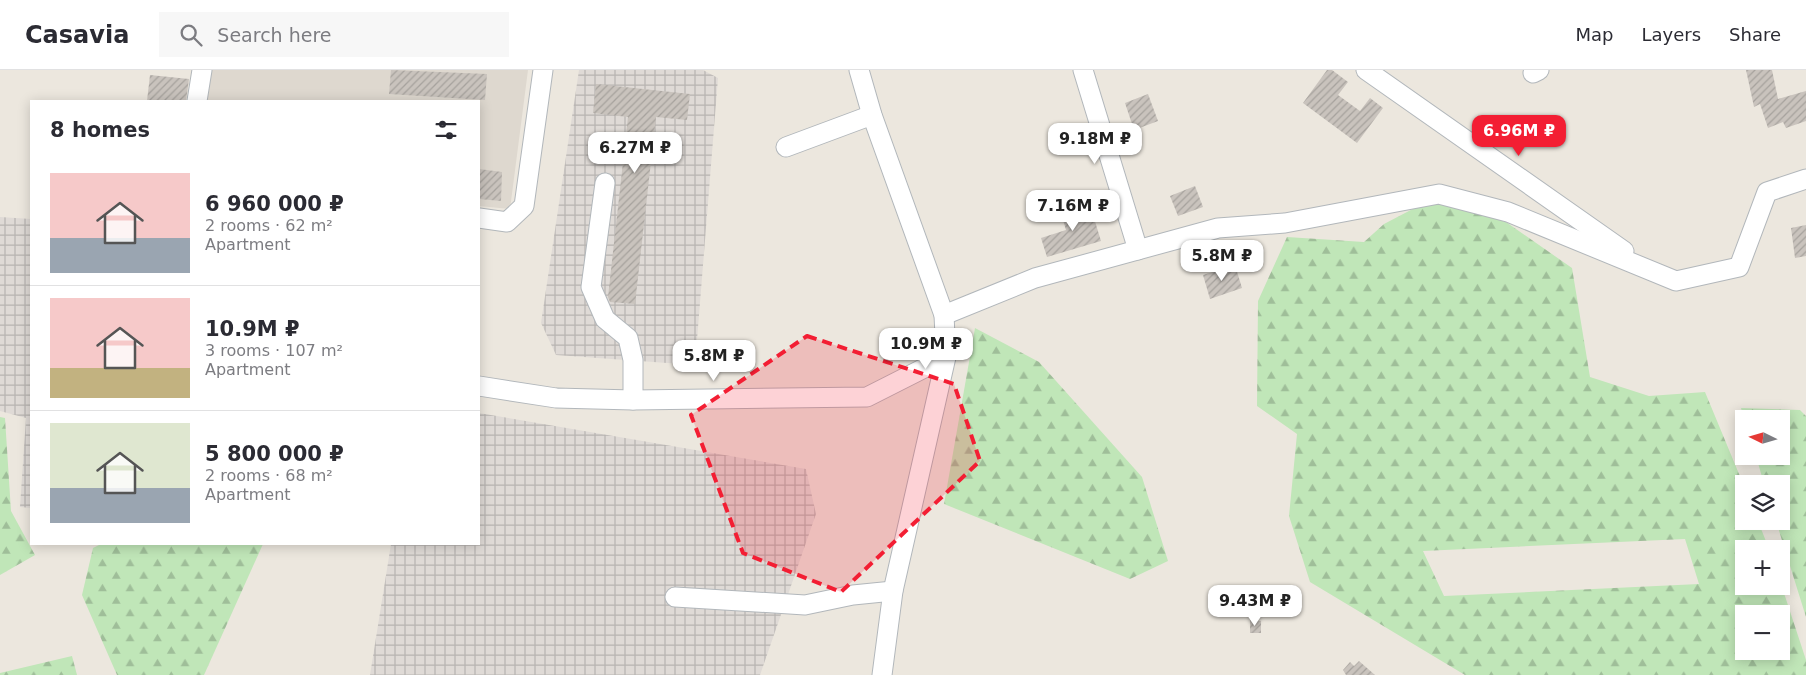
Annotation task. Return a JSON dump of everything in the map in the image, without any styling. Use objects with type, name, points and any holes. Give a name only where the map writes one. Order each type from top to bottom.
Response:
[{"type":"street","points":[[198,100],[202,70]]},
{"type":"street","points":[[480,218],[507,222],[524,206],[543,70]]},
{"type":"street","points":[[858,70],[872,115],[944,315],[946,357],[893,591],[882,675]]},
{"type":"street","points":[[1084,70],[1138,250]]},
{"type":"street","points":[[1366,70],[1654,272]]},
{"type":"street","points":[[786,148],[872,115]]},
{"type":"street","points":[[944,315],[1035,278],[1218,228],[1284,223],[1438,194],[1508,212],[1676,282],[1739,267],[1767,192],[1806,179]]},
{"type":"street","points":[[605,183],[591,287],[605,319],[628,338],[633,360],[633,400]]},
{"type":"street","points":[[480,386],[556,398],[633,400],[867,397],[946,357]]},
{"type":"street","points":[[675,597],[805,605],[853,595],[893,591]]},
{"type":"highlighted area","points":[[807,336],[954,384],[980,461],[841,592],[743,553],[691,415]]},
{"type":"shaded area","points":[[211,70],[528,70],[510,209],[480,206],[480,100],[207,100]]},
{"type":"shaded area","points":[[579,70],[703,70],[718,78],[695,365],[556,355],[541,323]]},
{"type":"shaded area","points":[[0,217],[30,219],[30,508],[20,507],[26,418],[0,411]]},
{"type":"shaded area","points":[[480,413],[806,469],[816,514],[760,675],[370,675],[391,545],[480,545]]},
{"type":"green space","points":[[1430,200],[1506,222],[1572,268],[1590,377],[1649,396],[1705,392],[1739,475],[1735,475],[1735,530],[1762,530],[1765,540],[1735,540],[1735,595],[1785,595],[1788,605],[1735,605],[1735,660],[1790,660],[1790,611],[1806,660],[1806,675],[1465,675],[1310,582],[1289,516],[1297,434],[1257,406],[1258,301],[1287,237],[1364,242],[1384,224]],"holes":[[[1685,539],[1699,584],[1444,596],[1423,551]]]},
{"type":"green space","points":[[975,328],[1039,362],[1142,477],[1168,561],[1130,579],[944,504]]},
{"type":"green space","points":[[1741,408],[1800,410],[1806,416],[1806,617],[1790,566],[1790,540],[1782,540],[1779,530],[1790,530],[1790,475],[1761,475],[1759,465],[1790,465],[1790,410],[1742,410]]},
{"type":"green space","points":[[0,417],[5,418],[11,511],[35,555],[0,575]]},
{"type":"green space","points":[[99,545],[263,545],[204,675],[117,675],[82,595],[93,548]]},
{"type":"green space","points":[[72,656],[77,675],[0,675],[0,673]]},
{"type":"building","points":[[391,70],[487,74],[485,100],[389,94]]},
{"type":"building","points":[[1327,70],[1332,70],[1348,82],[1338,95],[1360,111],[1370,98],[1383,108],[1357,143],[1303,103]]},
{"type":"building","points":[[1746,70],[1772,70],[1778,99],[1806,91],[1806,121],[1786,128],[1783,122],[1768,128],[1760,104],[1754,107]]},
{"type":"building","points":[[150,75],[189,79],[186,100],[147,100]]},
{"type":"building","points":[[596,84],[690,94],[687,120],[656,117],[635,304],[610,302],[608,297],[628,117],[593,113]]},
{"type":"building","points":[[1148,94],[1158,121],[1134,130],[1125,103]]},
{"type":"building","points":[[480,169],[502,172],[501,201],[480,199]]},
{"type":"building","points":[[1195,186],[1203,207],[1178,216],[1170,196]]},
{"type":"building","points":[[1090,205],[1101,241],[1047,257],[1041,238],[1066,230],[1061,213]]},
{"type":"building","points":[[1806,225],[1806,256],[1795,258],[1791,228]]},
{"type":"building","points":[[1235,265],[1242,288],[1210,299],[1203,275]]},
{"type":"building","points":[[1250,620],[1261,621],[1261,633],[1250,633]]},
{"type":"building","points":[[1359,661],[1375,675],[1346,675],[1343,670],[1350,662],[1354,666]]}]
